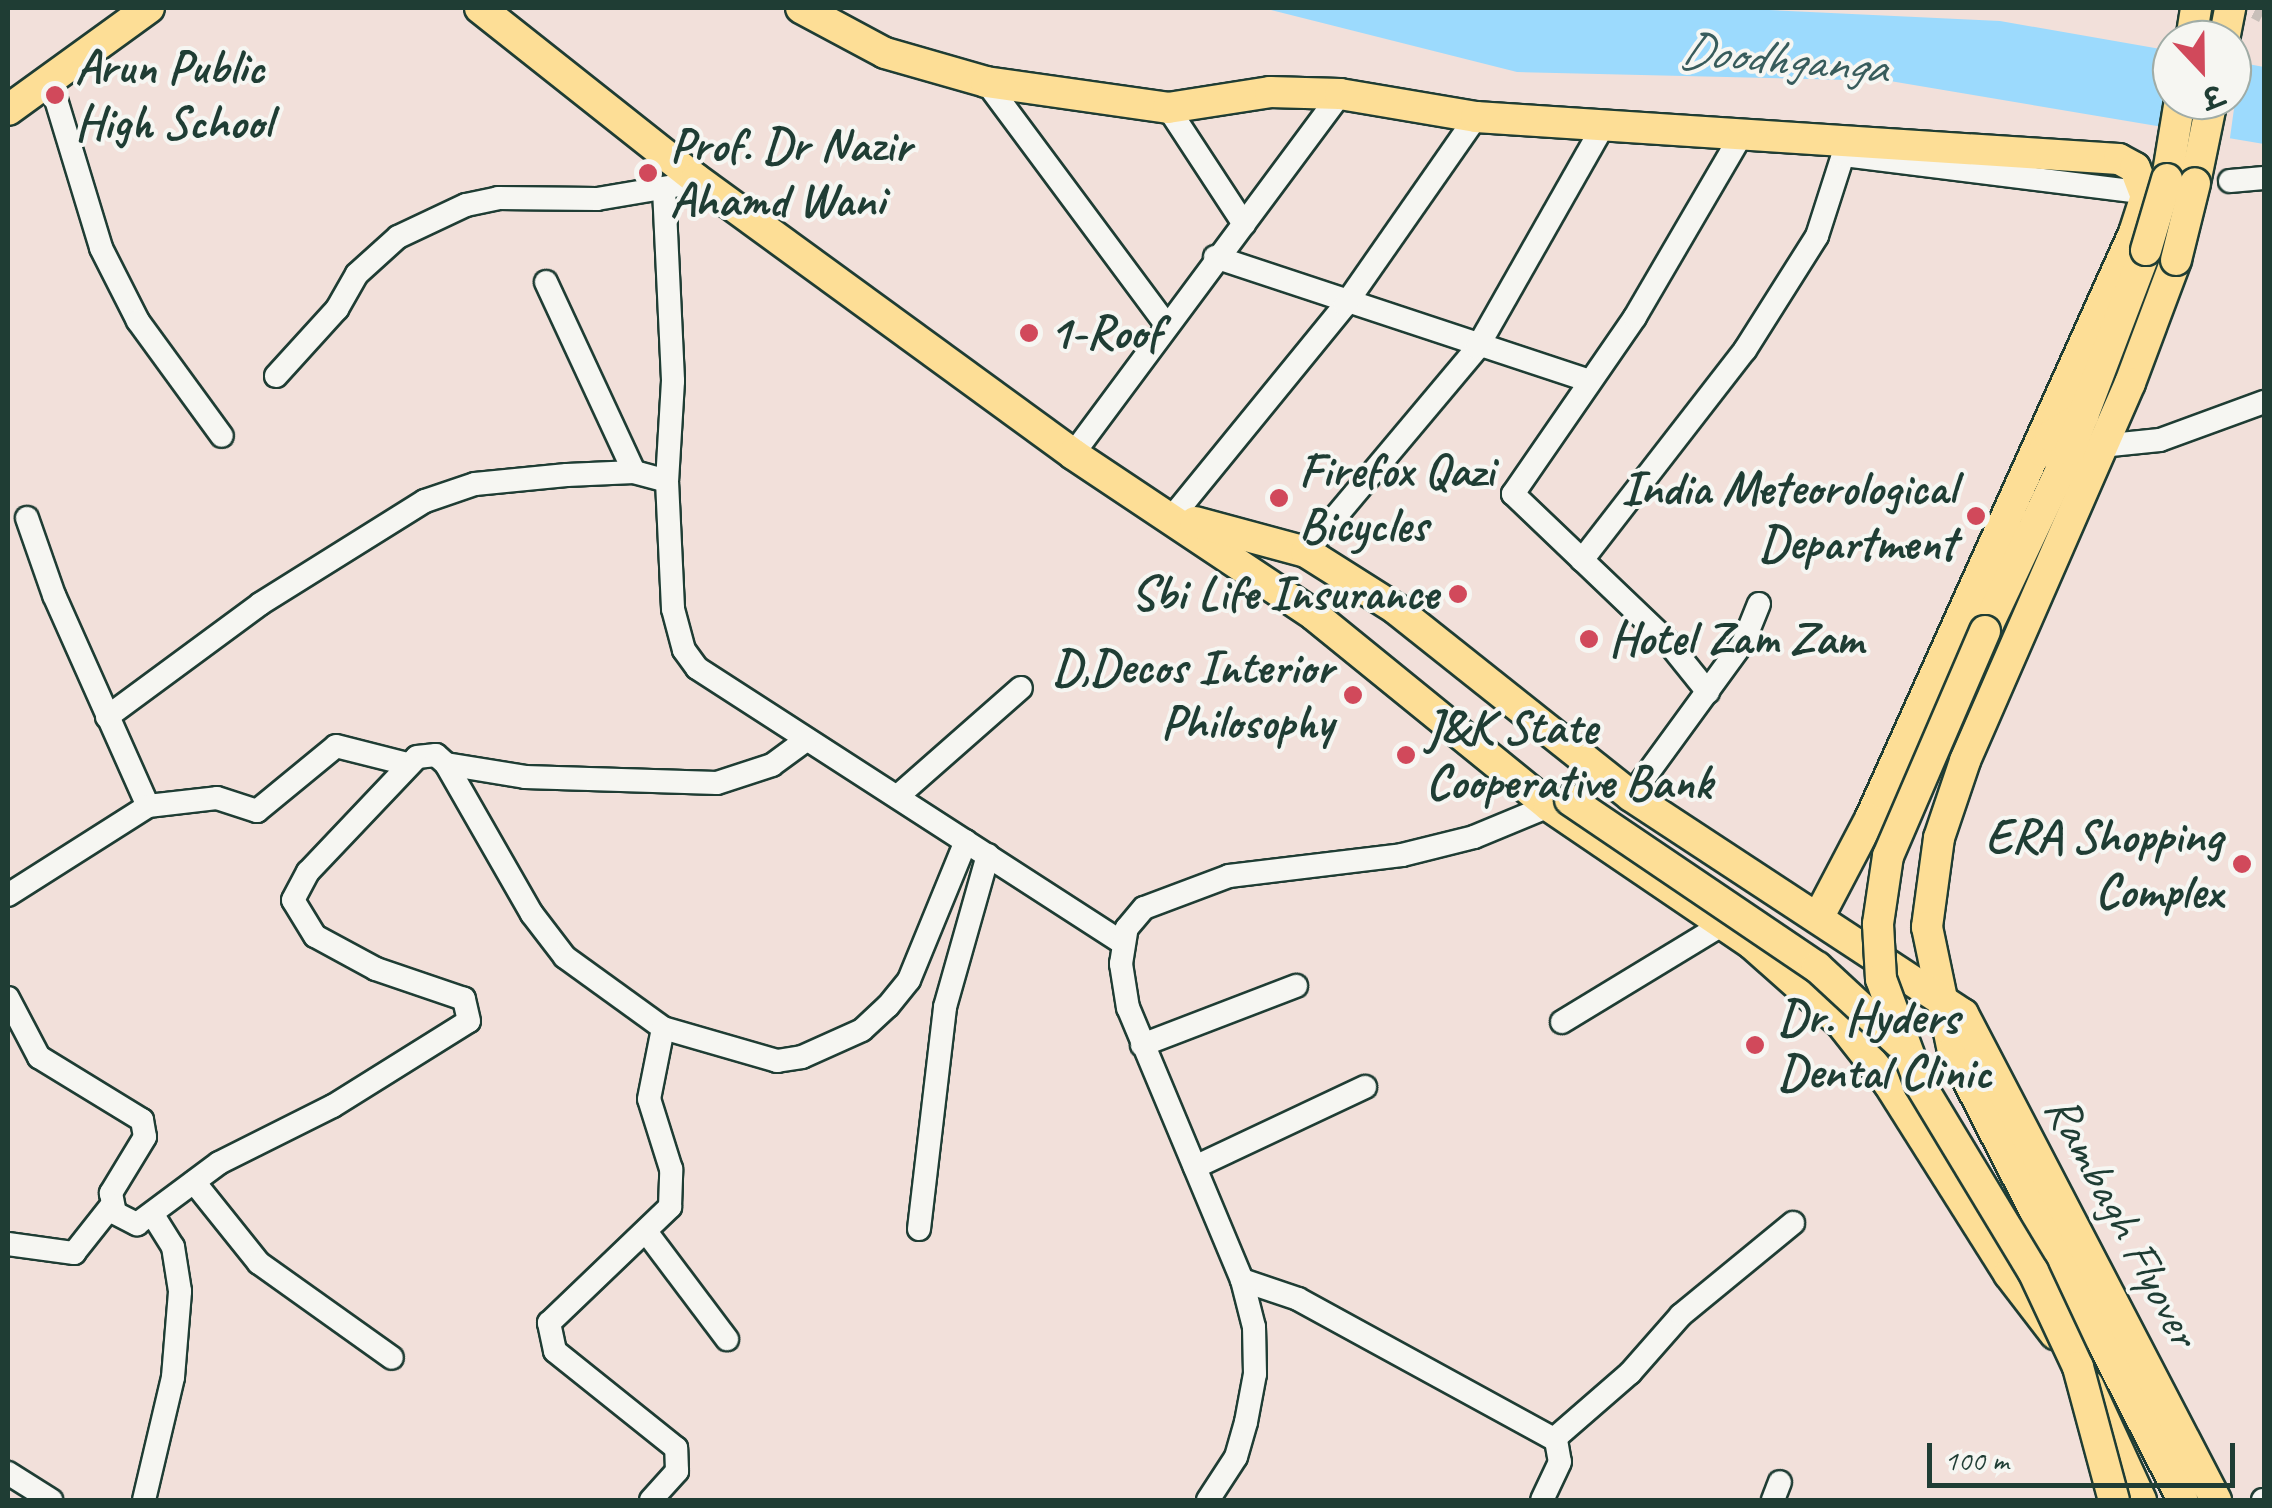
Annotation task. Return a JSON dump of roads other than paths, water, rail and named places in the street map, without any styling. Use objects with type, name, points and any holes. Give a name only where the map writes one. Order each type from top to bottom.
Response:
[{"type":"main road","points":[[480,8],[696,179],[1073,454],[1173,516],[1314,615],[1343,619],[1370,639],[1560,803],[1723,924],[1841,1023],[1889,1084],[2102,1406],[2140,1500]]},
{"type":"main road","points":[[801,8],[885,53],[986,82],[1168,108],[1270,92],[1340,94],[1476,118],[2119,160],[2136,168],[2152,195],[1824,920]]},
{"type":"main road","points":[[8,110],[51,83],[136,12]]},
{"type":"main road","points":[[2114,1500],[2090,1403],[2056,1318],[1901,1045],[1878,952],[1888,856],[2070,450],[2146,250],[2175,120]]},
{"type":"main road","points":[[2182,1500],[1953,1051],[1936,994],[1927,927],[1939,838],[1965,761],[2102,446],[2176,260],[2208,120]]},
{"type":"main road","points":[[1824,920],[1854,888],[2050,436],[2082,416]]},
{"type":"main road","name":"Rambagh Flyover","points":[[1173,516],[1306,552],[1396,609],[1631,796],[1963,1014],[2216,1500]]},
{"type":"main road","points":[[1560,803],[1802,956],[1901,1045]]},
{"type":"main road","points":[[1688,900],[1716,850]]},
{"type":"street","points":[[986,82],[1167,326]]},
{"type":"street","points":[[51,83],[101,248],[138,321],[222,436]]},
{"type":"street","points":[[1073,454],[1215,257],[1340,94]]},
{"type":"street","points":[[1168,108],[1244,224]]},
{"type":"street","points":[[1173,516],[1345,304],[1476,118]]},
{"type":"street","points":[[1306,552],[1477,348],[1602,128]]},
{"type":"street","points":[[1708,692],[1667,640],[1513,494],[1635,317],[1740,137]]},
{"type":"street","points":[[1582,560],[1746,350],[1817,236],[1843,154],[2152,195]]},
{"type":"street","points":[[2230,181],[2264,178]]},
{"type":"street","points":[[276,376],[337,309],[357,274],[398,237],[466,205],[498,198],[597,199],[664,189],[696,179]]},
{"type":"street","points":[[664,189],[673,381],[667,481],[673,609],[684,650],[697,668],[1121,942]]},
{"type":"street","points":[[1215,257],[1477,348],[1588,380]]},
{"type":"street","points":[[546,282],[634,472]]},
{"type":"street","points":[[2102,446],[2160,440],[2264,402]]},
{"type":"street","points":[[107,717],[260,604],[426,501],[494,482],[634,472],[667,481]]},
{"type":"street","points":[[27,518],[107,717],[148,806]]},
{"type":"street","points":[[1631,796],[1744,641],[1759,604]]},
{"type":"street","points":[[899,795],[1021,688]]},
{"type":"street","points":[[8,998],[39,1057],[142,1120],[145,1137],[111,1193],[112,1205],[130,1224],[154,1218],[194,1182],[254,1143],[333,1106],[470,1021],[464,999],[376,969],[315,936],[296,914],[293,900],[308,872],[408,764],[427,753],[446,764],[525,777],[717,783],[772,765],[806,740]]},
{"type":"street","points":[[8,894],[148,806],[217,798],[257,811],[336,746],[408,764]]},
{"type":"street","points":[[446,764],[546,937],[662,1028],[777,1061],[802,1057],[862,1030],[909,980],[966,841]]},
{"type":"street","points":[[1208,1500],[1236,1456],[1256,1374],[1254,1327],[1242,1280],[1142,1045],[1123,984],[1121,942],[1144,908],[1229,876],[1402,855],[1474,837],[1560,803]]},
{"type":"street","points":[[919,1229],[945,1007],[988,855]]},
{"type":"street","points":[[1562,1022],[1723,924]]},
{"type":"street","points":[[1142,1045],[1296,986]]},
{"type":"street","points":[[651,1500],[676,1470],[676,1448],[554,1351],[549,1324],[670,1208],[674,1185],[649,1100],[662,1028]]},
{"type":"street","points":[[1195,1167],[1365,1087]]},
{"type":"street","points":[[194,1182],[260,1263],[392,1358]]},
{"type":"street","points":[[8,1244],[74,1253],[112,1205]]},
{"type":"street","points":[[144,1500],[173,1377],[180,1291],[173,1247],[154,1218]]},
{"type":"street","points":[[1554,1439],[1630,1373],[1682,1315],[1793,1223]]},
{"type":"street","points":[[648,1233],[727,1339]]},
{"type":"street","points":[[1242,1280],[1298,1300],[1554,1439],[1560,1462],[1542,1500]]},
{"type":"street","points":[[8,1473],[51,1500]]},
{"type":"water","name":"Doodhganga","points":[[1263,8],[1728,8],[2000,21],[2152,48],[2152,120],[2252,120],[2252,65],[2264,67],[2264,144],[1890,81],[1517,72]]},
{"type":"tunnel","points":[[2256,8],[2264,12]]},
{"type":"place","name":"Arun Public High School","points":[[55,95]]},
{"type":"place","name":"Prof. Dr Nazir Ahamd Wani","points":[[648,173]]},
{"type":"place","name":"1-Roof","points":[[1029,333]]},
{"type":"place","name":"Firefox Qazi Bicycles","points":[[1279,498]]},
{"type":"place","name":"India Meteorological Department","points":[[1976,516]]},
{"type":"place","name":"Sbi Life Insurance","points":[[1458,594]]},
{"type":"place","name":"Hotel Zam Zam","points":[[1589,639]]},
{"type":"place","name":"D,Decos Interior Philosophy","points":[[1353,695]]},
{"type":"place","name":"J&K State Cooperative Bank","points":[[1406,755]]},
{"type":"place","name":"ERA Shopping Complex","points":[[2242,864]]},
{"type":"place","name":"Dr. Hyders Dental Clinic","points":[[1755,1045]]}]
